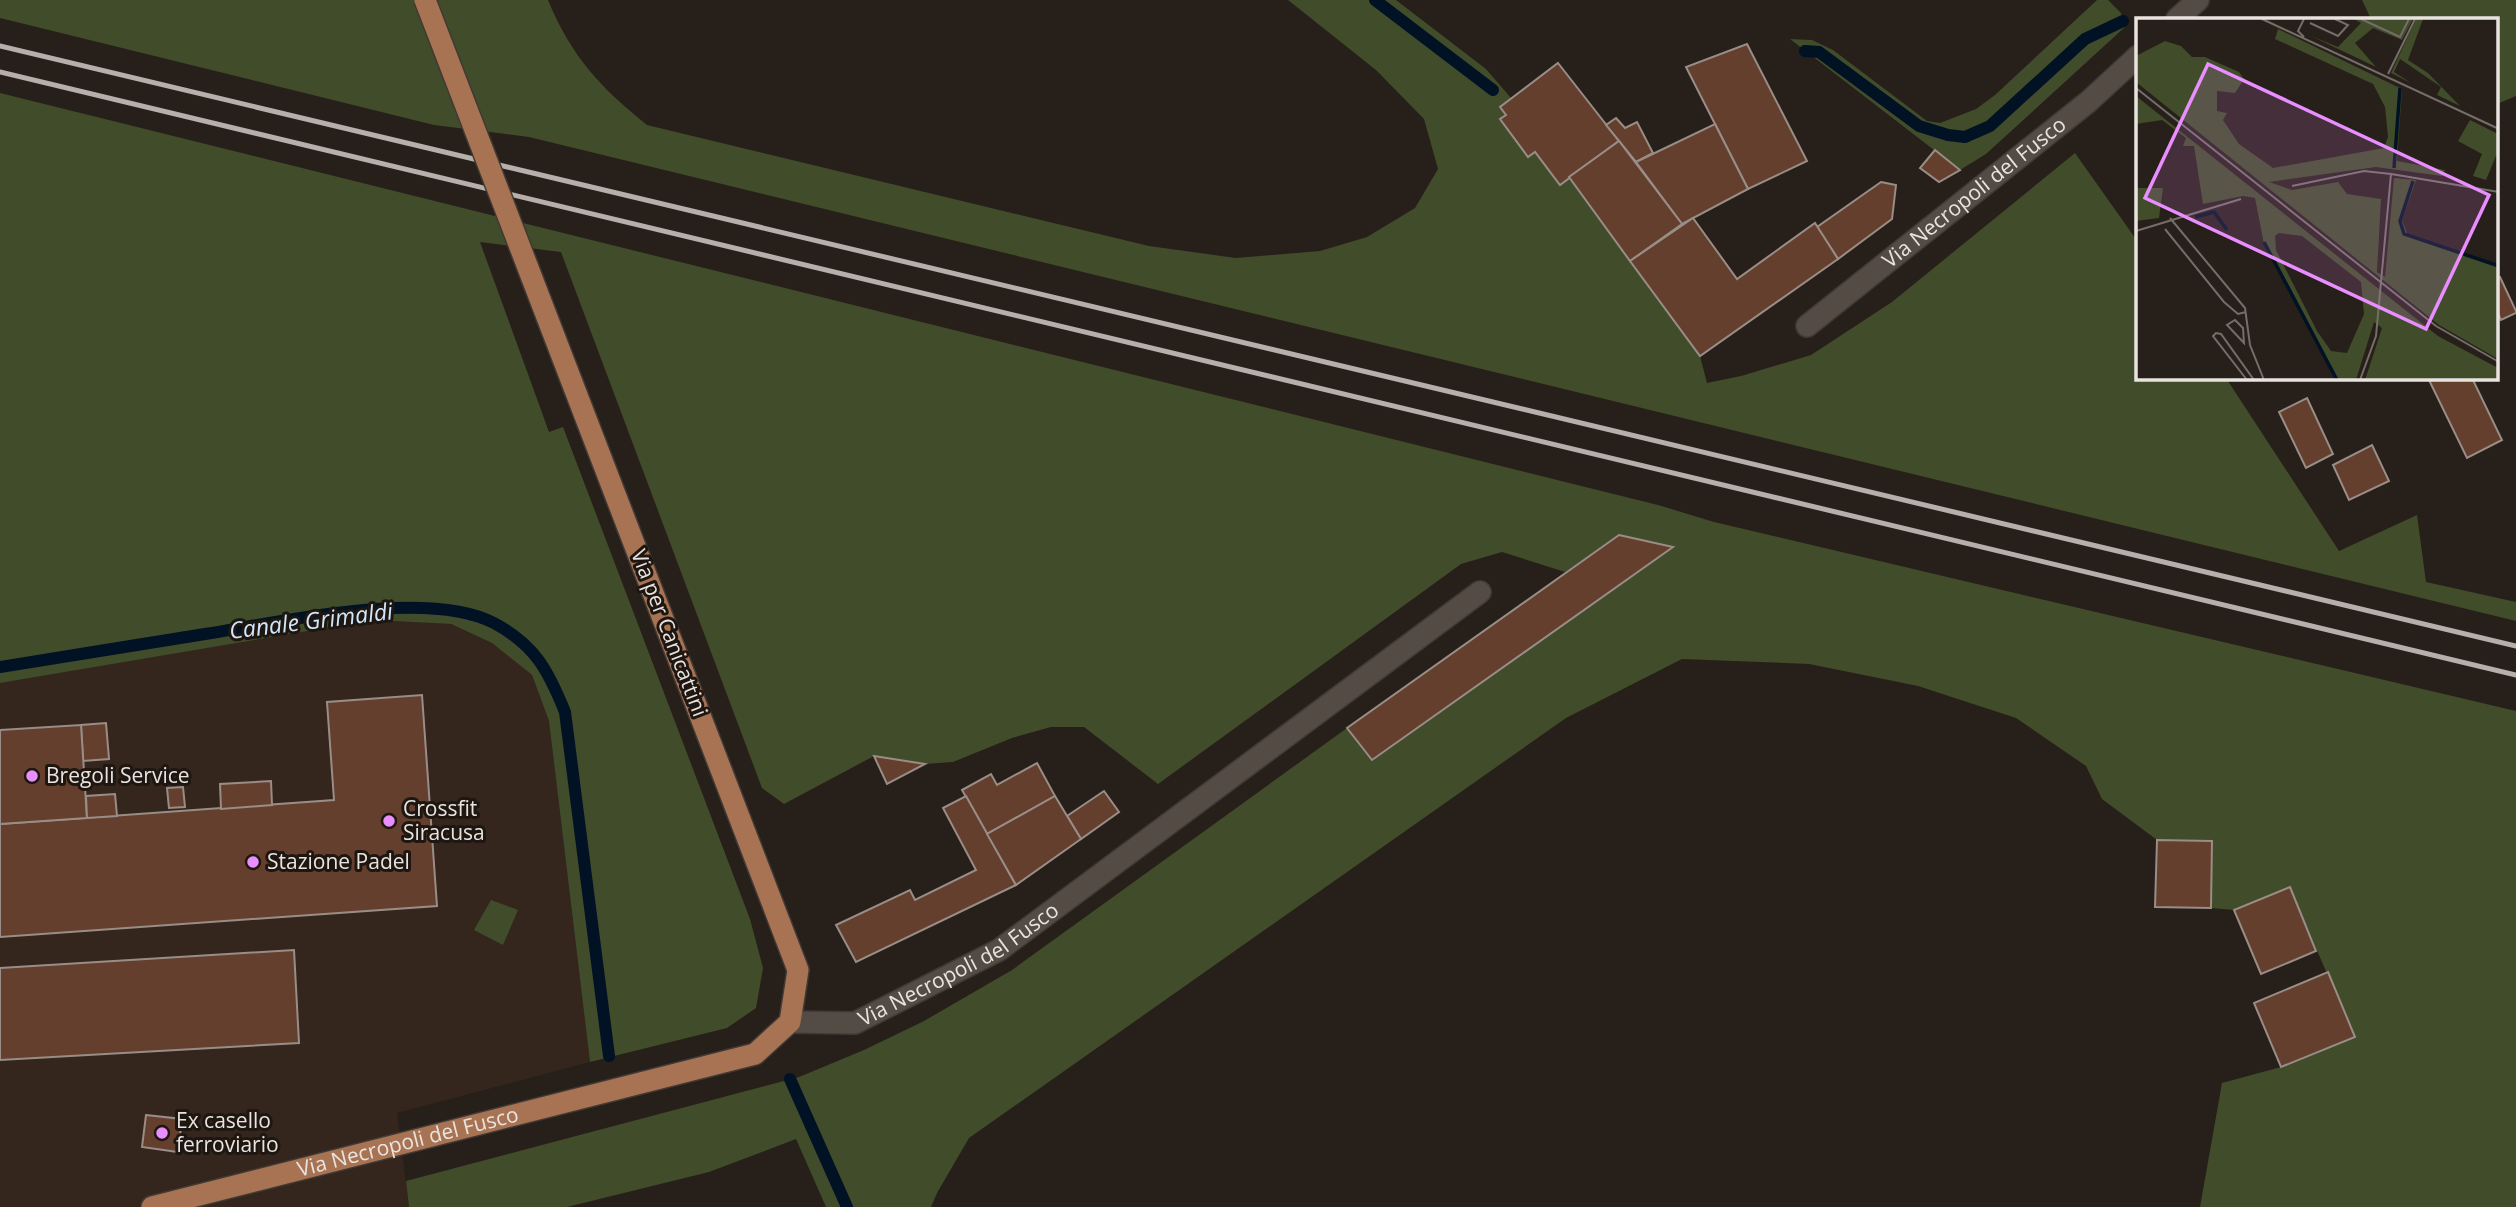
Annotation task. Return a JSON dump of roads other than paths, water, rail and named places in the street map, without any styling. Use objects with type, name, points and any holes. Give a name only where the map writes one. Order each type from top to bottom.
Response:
[{"type":"main road","name":"Via per Canicattini","points":[[425,0],[798,970],[790,1022]]},
{"type":"main road","name":"Via Necropoli del Fusco","points":[[152,1207],[755,1054],[790,1022]]},
{"type":"street","points":[[2178,18],[2198,0]]},
{"type":"street","name":"Via Necropoli del Fusco","points":[[1807,326],[2088,102],[2136,58]]},
{"type":"street","name":"Via Necropoli del Fusco","points":[[790,1022],[855,1023],[999,950],[1480,592]]},
{"type":"waterway","points":[[1375,0],[1493,90]]},
{"type":"waterway","points":[[1805,51],[1819,52],[1919,126],[1965,137],[1990,126],[2085,39],[2123,21]]},
{"type":"waterway","name":"Canale Grimaldi","points":[[0,667],[312,616],[393,608],[431,608],[466,613],[508,631],[530,650],[546,671],[565,712],[609,1056]]},
{"type":"waterway","name":"Canale Grimaldi","points":[[790,1079],[847,1207]]},
{"type":"railway","points":[[0,46],[2516,646]]},
{"type":"railway","points":[[0,72],[2516,675]]},
{"type":"place","name":"Bregoli Service","points":[[32,776]]},
{"type":"place","name":"Crossfit Siracusa","points":[[389,821]]},
{"type":"place","name":"Stazione Padel","points":[[253,862]]},
{"type":"place","name":"Ex casello ferroviario","points":[[162,1133]]}]
